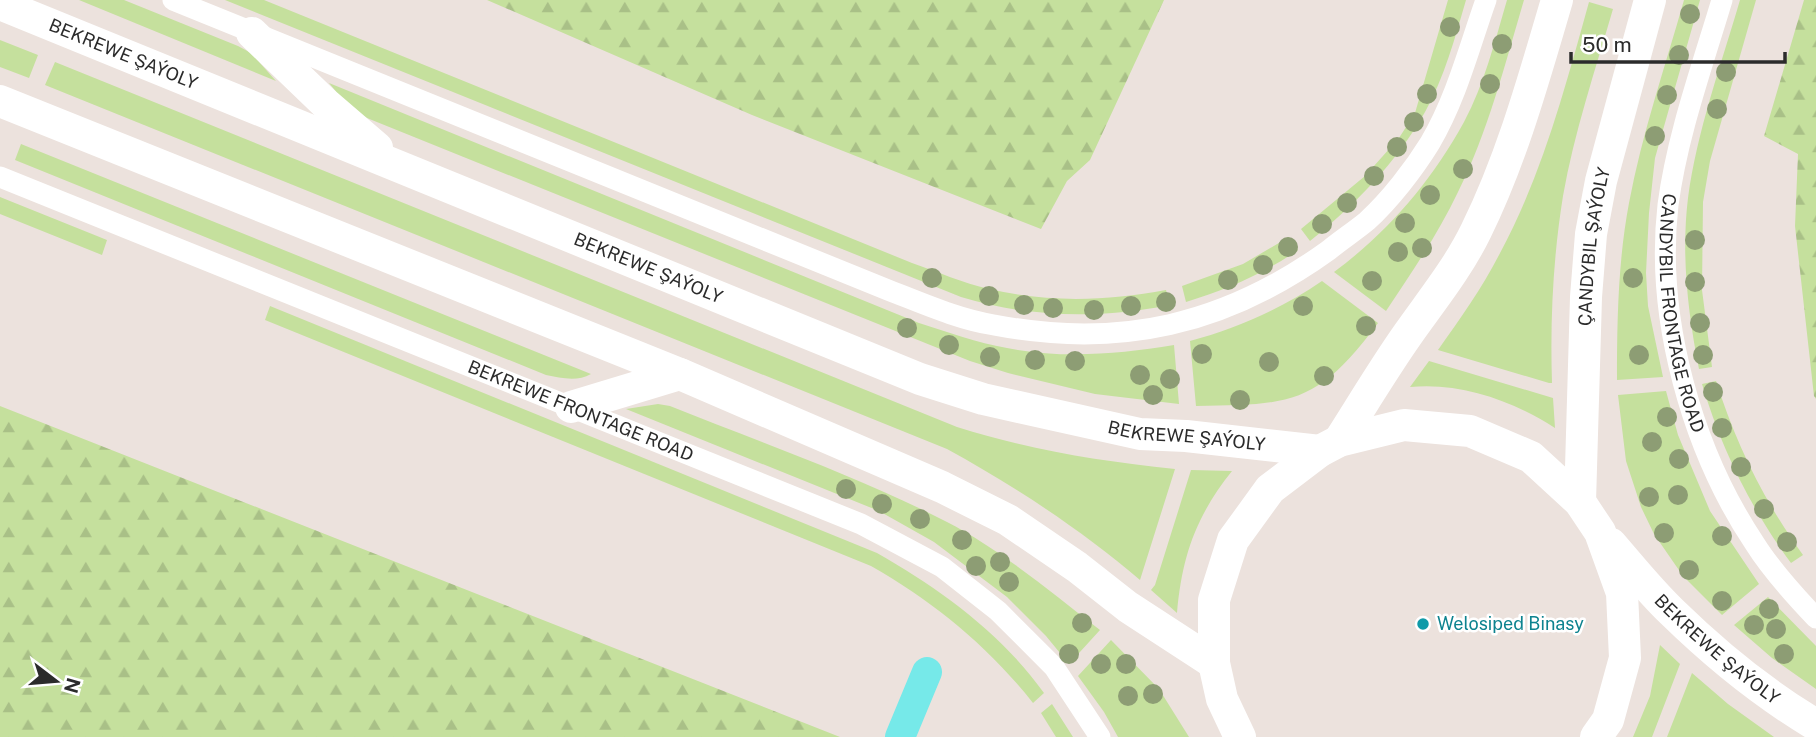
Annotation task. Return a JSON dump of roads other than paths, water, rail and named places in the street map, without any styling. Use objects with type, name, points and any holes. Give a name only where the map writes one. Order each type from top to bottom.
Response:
[{"type":"main road","points":[[1229,737],[1214,663],[1214,600],[1233,540],[1270,489],[1329,446],[1447,281],[1475,233],[1503,171],[1557,0]]},
{"type":"main road","name":"ÇANDYBIL ŞAÝOLY","points":[[1580,502],[1586,298],[1591,234],[1601,181],[1650,0]]},
{"type":"main road","name":"BEKREWE ŞAÝOLY","points":[[0,4],[920,379],[983,399],[1140,434],[1329,446]]},
{"type":"main road","points":[[252,33],[327,105],[397,165]]},
{"type":"main road","points":[[0,101],[680,374],[886,461],[1008,520],[1077,567],[1128,607],[1214,663]]},
{"type":"main road","points":[[571,407],[680,374]]},
{"type":"main road","points":[[1329,446],[1404,425],[1470,431],[1531,457],[1580,502],[1600,532],[1622,593],[1625,658],[1608,720],[1596,737]]},
{"type":"main road","name":"BEKREWE ŞAÝOLY","points":[[1600,532],[1670,611],[1711,648],[1793,711],[1816,725]]},
{"type":"main road","points":[[1222,699],[1240,737]]},
{"type":"street","points":[[173,0],[953,314],[992,325],[1048,332],[1122,333],[1197,319],[1251,298],[1293,275],[1368,220],[1430,143],[1453,95],[1486,0]]},
{"type":"street","name":"CANDYBIL FRONTAGE ROAD","points":[[1722,0],[1679,146],[1668,204],[1665,253],[1669,302],[1682,380],[1697,428],[1730,501],[1755,545],[1816,618]]},
{"type":"street","name":"BEKREWE FRONTAGE ROAD","points":[[0,177],[861,524],[942,566],[998,611],[1054,667],[1100,737]]},
{"type":"waterway","points":[[900,737],[927,672]]},
{"type":"place","name":"Welosiped Binasy","points":[[1423,624]]}]
